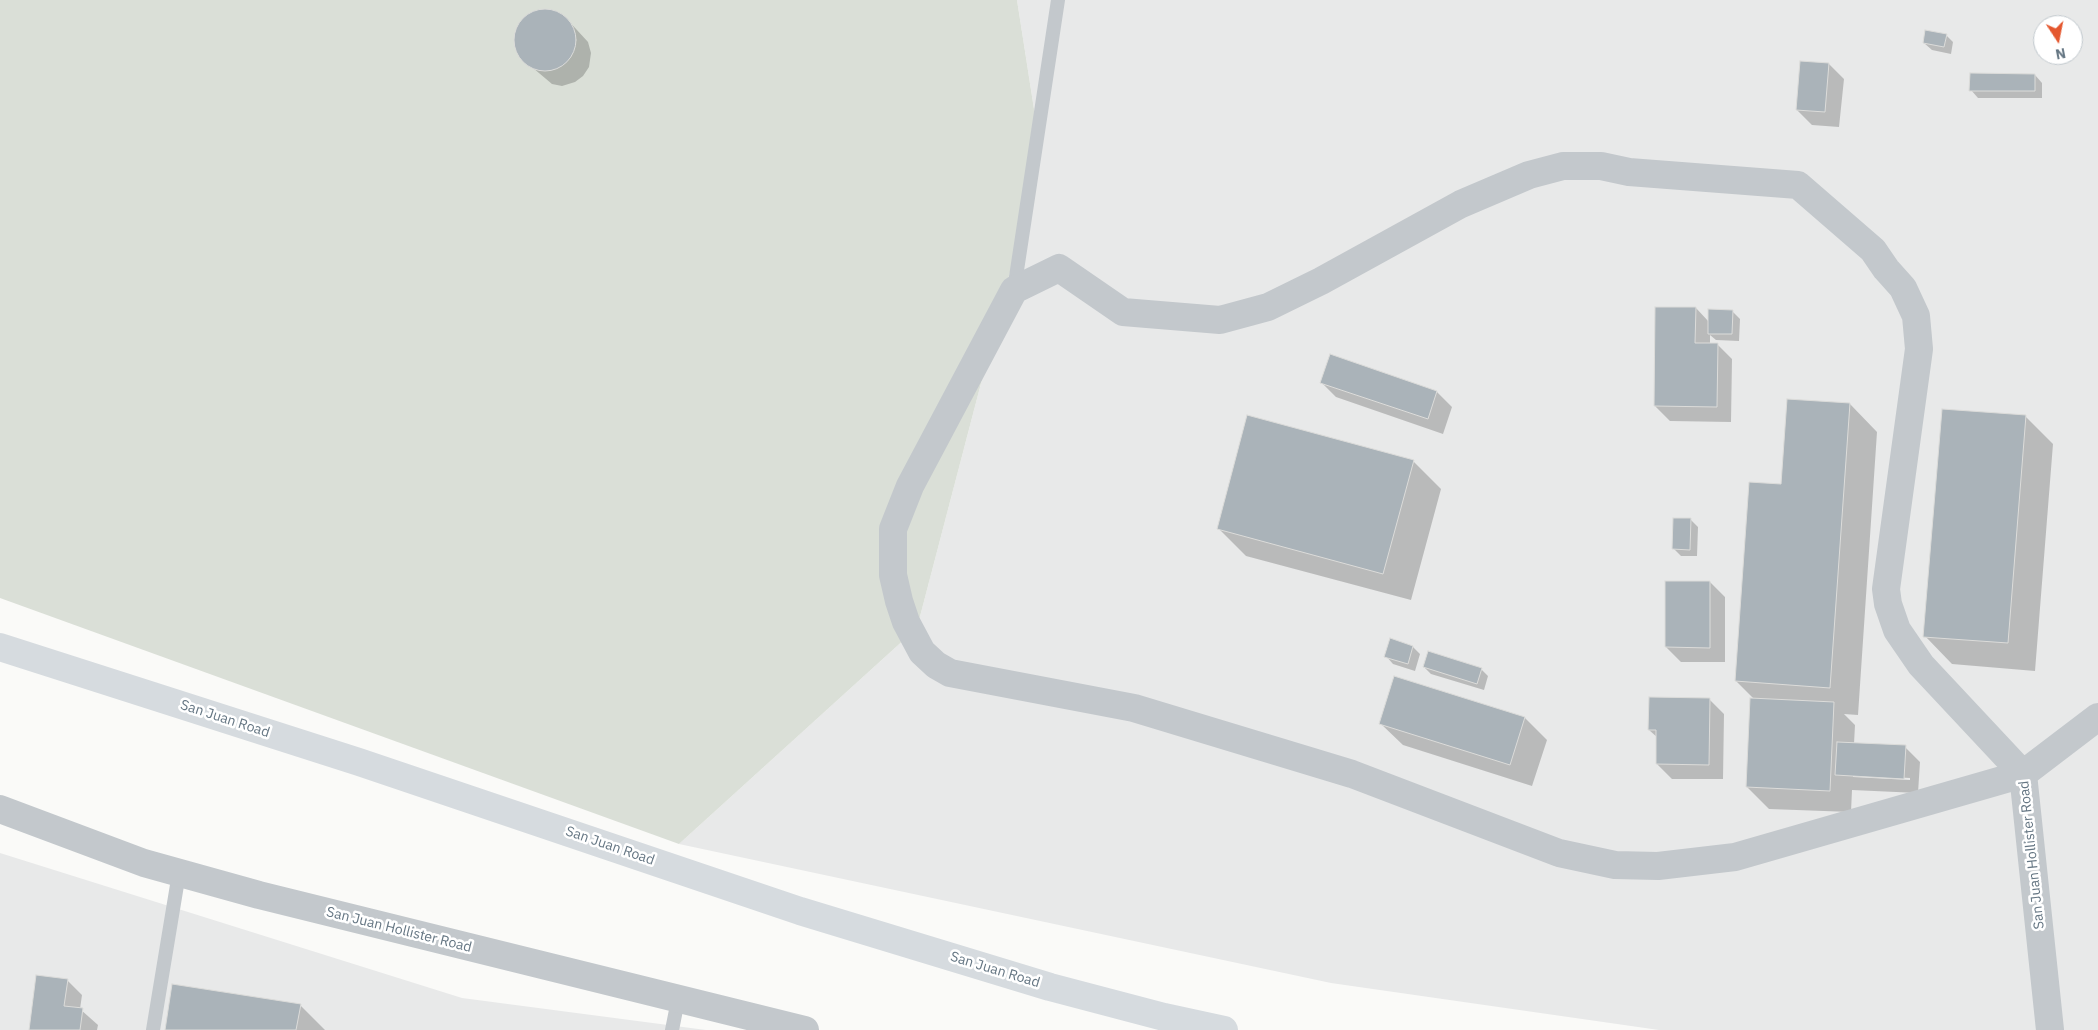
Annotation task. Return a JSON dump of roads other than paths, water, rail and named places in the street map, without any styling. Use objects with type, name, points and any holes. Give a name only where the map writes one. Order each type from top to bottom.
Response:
[{"type":"main road","name":"San Juan Road","points":[[0,647],[359,762],[800,911],[1164,1018],[1224,1030]]},
{"type":"street","points":[[1563,166],[1601,166],[1629,172],[1798,185],[1873,250],[1886,269],[1903,288],[1916,316],[1919,349],[1886,589],[1888,604],[1897,630],[1921,664],[2023,774],[1735,858],[1658,866],[1615,864],[1559,852],[1352,774],[1134,708],[950,673],[936,665],[922,652],[906,622],[893,575],[893,529],[910,486],[1014,290],[1059,268],[1123,312],[1220,320],[1268,307],[1321,281],[1461,204],[1529,175],[1563,166]]},
{"type":"street","name":"San Juan Hollister Road","points":[[2050,1030],[2023,774],[2098,717]]},
{"type":"street","name":"San Juan Hollister Road","points":[[0,810],[144,863],[259,895],[805,1030]]},
{"type":"lane","points":[[1014,290],[1058,0]]},
{"type":"lane","points":[[153,1030],[179,873]]},
{"type":"lane","points":[[672,1030],[678,1000]]}]
